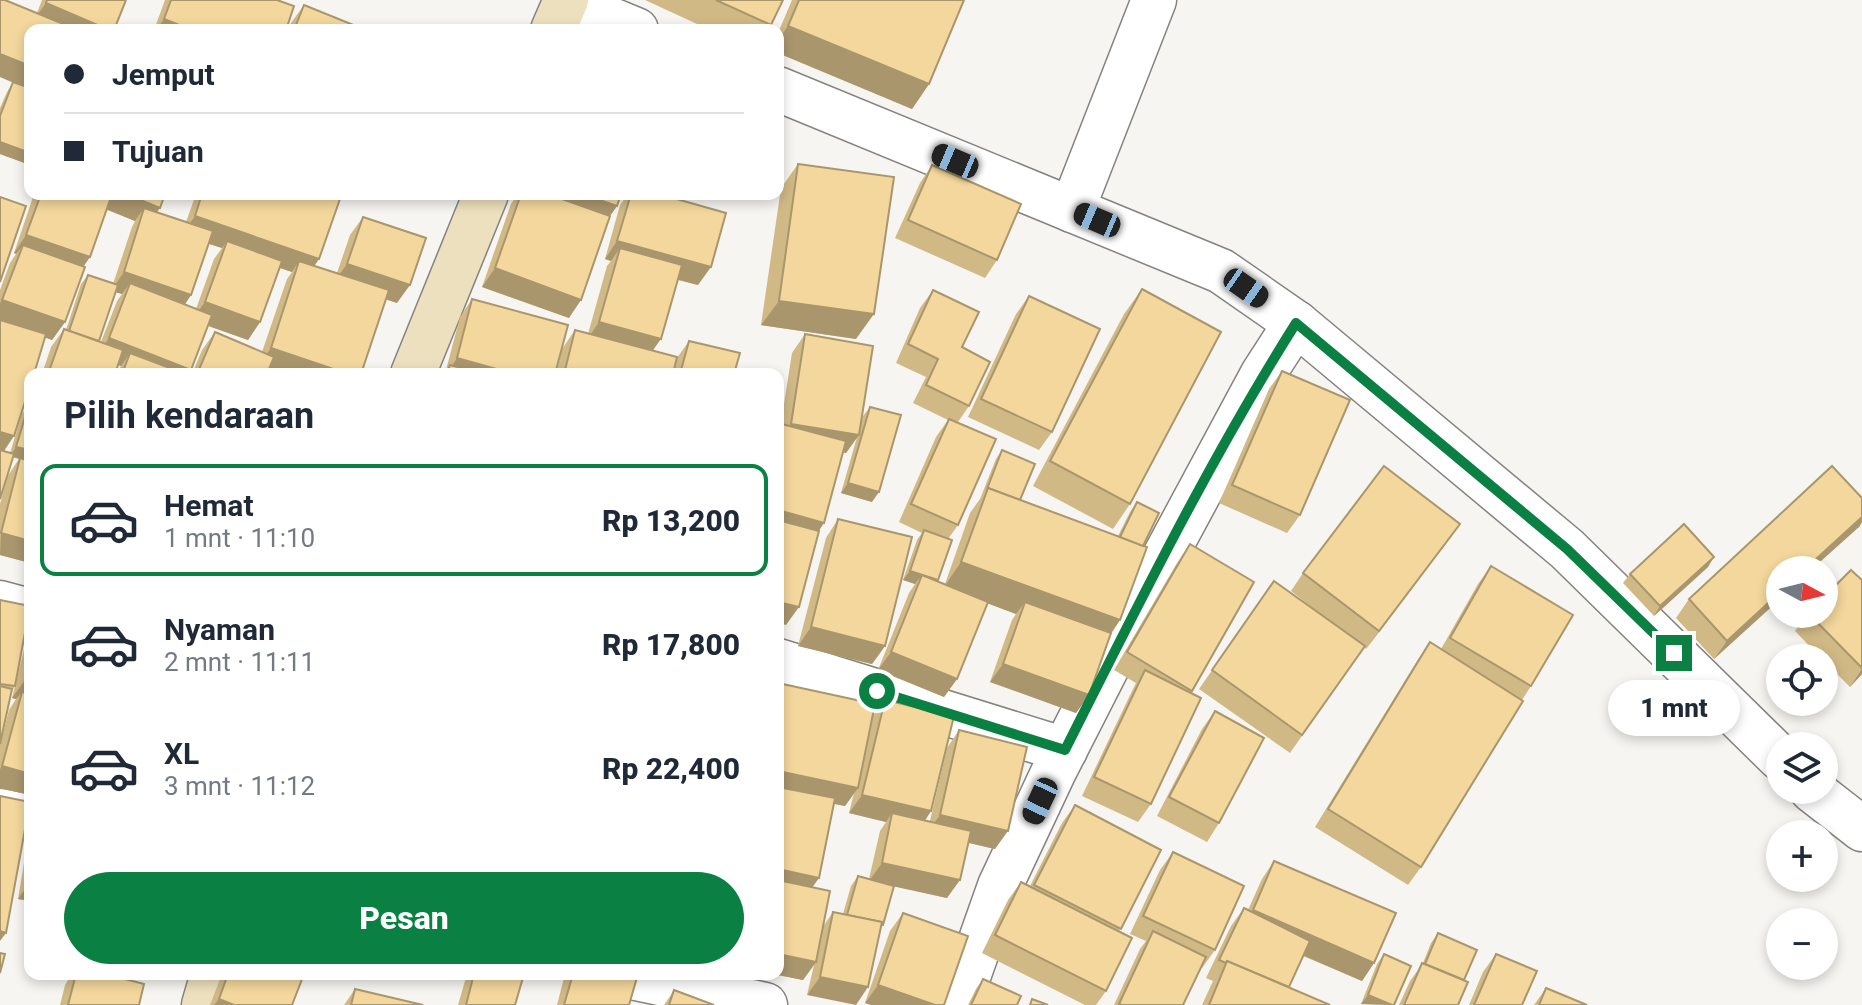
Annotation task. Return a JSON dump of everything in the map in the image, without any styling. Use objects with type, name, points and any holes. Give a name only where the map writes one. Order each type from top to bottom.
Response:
[{"type":"main road","points":[[555,24],[564,0]]},
{"type":"main road","points":[[415,368],[484,200]]},
{"type":"main road","points":[[204,1005],[211,980]]},
{"type":"street","points":[[564,0],[622,24]]},
{"type":"street","points":[[1072,210],[1154,0]]},
{"type":"street","points":[[784,91],[1221,271],[1296,323],[1567,549],[1766,744]]},
{"type":"street","points":[[958,1005],[1000,886],[1065,750],[1137,608],[1263,374],[1296,323]]},
{"type":"street","points":[[784,663],[1065,750]]},
{"type":"street","points":[[1830,804],[1862,829]]},
{"type":"street","points":[[0,811],[24,816]]},
{"type":"street","points":[[643,984],[765,1005]]},
{"type":"lane","points":[[0,597],[24,603]]},
{"type":"building","points":[[0,0],[63,24],[24,24],[24,64],[0,54]]},
{"type":"building","points":[[47,0],[126,0],[116,24],[95,24],[46,3]]},
{"type":"building","points":[[171,0],[277,0],[294,6],[288,24],[177,24],[164,19]]},
{"type":"building","points":[[716,0],[783,0],[769,24]]},
{"type":"building","points":[[799,0],[964,0],[929,84],[788,26]]},
{"type":"building","points":[[304,5],[351,24],[296,24]]},
{"type":"building","points":[[13,82],[24,86],[24,151],[0,142],[0,116]]},
{"type":"building","points":[[798,164],[894,177],[874,314],[779,301]]},
{"type":"building","points":[[932,165],[1021,204],[997,260],[908,220]]},
{"type":"building","points":[[0,197],[26,206],[0,282]]},
{"type":"building","points":[[39,200],[110,200],[90,257],[26,235]]},
{"type":"building","points":[[141,200],[163,200],[160,208]]},
{"type":"building","points":[[200,200],[340,200],[319,259],[195,216]]},
{"type":"building","points":[[519,200],[565,200],[610,216],[581,300],[495,268]]},
{"type":"building","points":[[600,200],[619,200],[617,206]]},
{"type":"building","points":[[629,200],[680,200],[726,213],[711,267],[617,241]]},
{"type":"building","points":[[144,208],[213,231],[191,295],[124,272]]},
{"type":"building","points":[[363,217],[426,238],[410,285],[347,264]]},
{"type":"building","points":[[227,241],[282,261],[260,322],[205,302]]},
{"type":"building","points":[[23,245],[85,267],[65,322],[2,300]]},
{"type":"building","points":[[620,248],[682,265],[661,339],[599,322]]},
{"type":"building","points":[[299,261],[389,290],[363,368],[330,368],[271,348]]},
{"type":"building","points":[[88,275],[118,285],[99,341],[69,331]]},
{"type":"building","points":[[130,283],[212,315],[192,368],[109,338]]},
{"type":"building","points":[[1142,289],[1221,332],[1130,504],[1050,461]]},
{"type":"building","points":[[933,290],[979,312],[962,347],[990,362],[969,406],[926,385],[938,359],[908,344]]},
{"type":"building","points":[[1029,296],[1100,329],[1052,432],[981,399]]},
{"type":"building","points":[[472,299],[568,325],[557,368],[493,368],[457,358]]},
{"type":"building","points":[[0,320],[46,334],[36,368],[24,368],[24,405],[14,436],[0,432]]},
{"type":"building","points":[[64,329],[123,350],[117,368],[50,368]]},
{"type":"building","points":[[575,330],[677,357],[674,368],[566,368]]},
{"type":"building","points":[[215,332],[274,357],[269,368],[200,368]]},
{"type":"building","points":[[805,334],[873,346],[859,435],[791,424]]},
{"type":"building","points":[[689,341],[740,353],[736,368],[682,368]]},
{"type":"building","points":[[130,353],[170,368],[124,368]]},
{"type":"building","points":[[1282,371],[1350,400],[1300,515],[1232,485]]},
{"type":"building","points":[[870,407],[901,415],[879,492],[848,483]]},
{"type":"building","points":[[949,419],[996,439],[958,525],[911,504]]},
{"type":"building","points":[[24,421],[24,449],[16,447]]},
{"type":"building","points":[[784,425],[846,441],[824,523],[784,512]]},
{"type":"building","points":[[0,450],[14,454],[0,499]]},
{"type":"building","points":[[1002,450],[1035,464],[1020,500],[987,489]]},
{"type":"building","points":[[20,458],[24,459],[24,539],[1,533]]},
{"type":"building","points":[[1384,466],[1460,524],[1379,631],[1303,573]]},
{"type":"building","points":[[1832,466],[1862,498],[1862,517],[1819,556],[1766,556],[1766,605],[1727,641],[1689,599]]},
{"type":"building","points":[[988,488],[1147,547],[1120,620],[961,562]]},
{"type":"building","points":[[1137,502],[1159,513],[1143,546],[1120,537]]},
{"type":"building","points":[[838,519],[912,537],[885,646],[811,627]]},
{"type":"building","points":[[784,522],[819,531],[799,607],[784,603]]},
{"type":"building","points":[[1684,524],[1714,557],[1660,606],[1630,574]]},
{"type":"building","points":[[924,530],[952,540],[938,580],[910,571]]},
{"type":"building","points":[[1190,544],[1254,582],[1192,691],[1127,652]]},
{"type":"building","points":[[1491,566],[1573,615],[1531,686],[1450,638]]},
{"type":"building","points":[[1851,570],[1862,580],[1862,668],[1823,628],[1838,628],[1838,583]]},
{"type":"building","points":[[922,575],[988,602],[957,679],[891,652]]},
{"type":"building","points":[[1274,581],[1365,646],[1302,735],[1212,670]]},
{"type":"building","points":[[0,600],[24,605],[24,638],[15,686],[0,684]]},
{"type":"building","points":[[1025,602],[1111,633],[1089,695],[1003,664]]},
{"type":"building","points":[[1430,642],[1523,701],[1421,867],[1328,809]]},
{"type":"building","points":[[1145,670],[1201,698],[1151,804],[1094,777]]},
{"type":"building","points":[[784,684],[875,704],[858,788],[784,772]]},
{"type":"building","points":[[0,686],[12,689],[0,744]]},
{"type":"building","points":[[22,692],[24,692],[24,772],[2,766]]},
{"type":"building","points":[[885,700],[954,716],[931,811],[862,795]]},
{"type":"building","points":[[1215,711],[1264,738],[1219,823],[1169,797]]},
{"type":"building","points":[[959,730],[1027,747],[1008,831],[940,815]]},
{"type":"building","points":[[784,788],[835,798],[819,878],[784,870]]},
{"type":"building","points":[[0,796],[24,801],[24,835],[6,933],[0,931]]},
{"type":"building","points":[[1075,805],[1161,850],[1121,929],[1034,885]]},
{"type":"building","points":[[892,813],[971,831],[960,880],[882,863]]},
{"type":"building","points":[[1173,852],[1244,886],[1215,950],[1143,916]]},
{"type":"building","points":[[1274,861],[1396,913],[1374,963],[1253,910]]},
{"type":"building","points":[[858,876],[894,886],[883,925],[882,922],[847,915]]},
{"type":"building","points":[[784,881],[830,891],[816,962],[784,955]]},
{"type":"building","points":[[1021,882],[1132,938],[1106,991],[995,935]]},
{"type":"building","points":[[1244,908],[1310,941],[1289,987],[1219,960]]},
{"type":"building","points":[[833,912],[882,922],[868,987],[820,977]]},
{"type":"building","points":[[903,913],[968,936],[944,1005],[935,1005],[878,985]]},
{"type":"building","points":[[1153,931],[1206,957],[1183,1005],[1119,1004]]},
{"type":"building","points":[[1438,933],[1477,950],[1464,980],[1425,964]]},
{"type":"building","points":[[0,953],[5,954],[0,973]]},
{"type":"building","points":[[1384,954],[1411,966],[1394,1005],[1368,995]]},
{"type":"building","points":[[1496,954],[1537,971],[1522,1005],[1474,1005]]},
{"type":"building","points":[[1227,961],[1330,1005],[1209,1005]]},
{"type":"building","points":[[1422,963],[1468,982],[1458,1005],[1404,1005]]},
{"type":"building","points":[[983,979],[1021,996],[1017,1005],[971,1005]]},
{"type":"building","points":[[74,980],[129,980],[144,984],[139,1005],[68,1005]]},
{"type":"building","points":[[226,980],[302,980],[292,1005],[234,1005],[219,999]]},
{"type":"building","points":[[472,980],[522,980],[515,1005],[466,1005]]},
{"type":"building","points":[[571,980],[636,980],[629,1005],[564,1005]]},
{"type":"building","points":[[1546,988],[1587,1005],[1539,1005]]},
{"type":"building","points":[[355,989],[423,1005],[351,1005]]},
{"type":"building","points":[[674,990],[714,1005],[669,1005]]},
{"type":"building","points":[[1032,999],[1048,1005],[1030,1005]]},
{"type":"route","points":[[877,691],[1065,750],[1137,608],[1263,374],[1296,323],[1567,549],[1674,653]]}]
